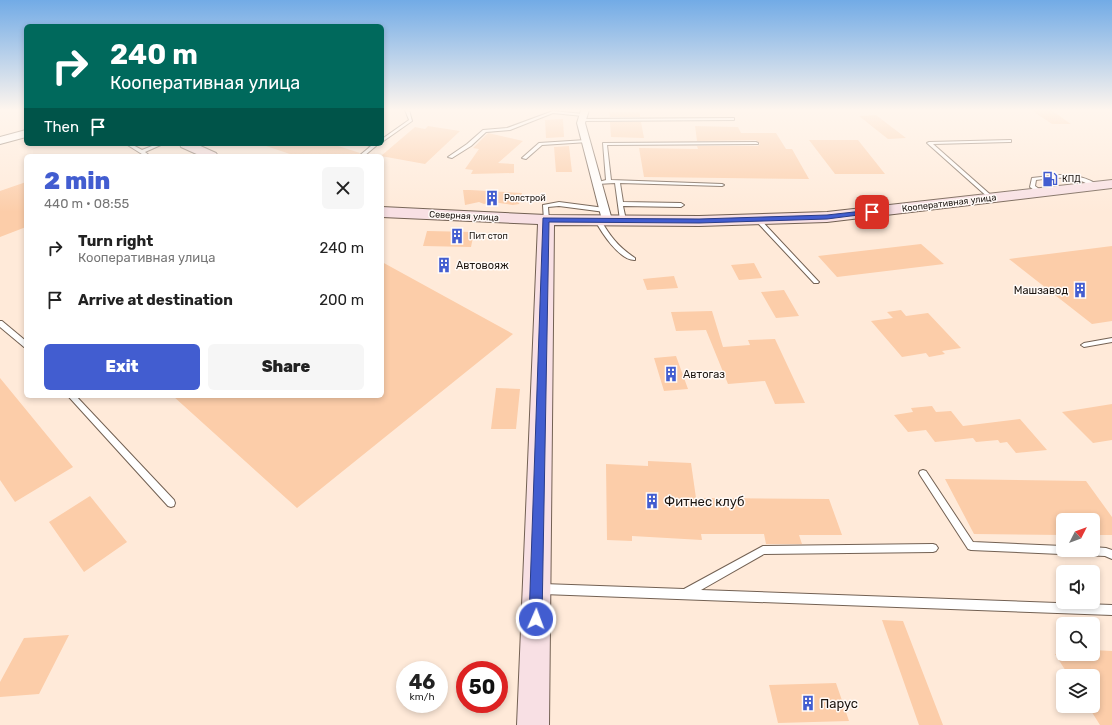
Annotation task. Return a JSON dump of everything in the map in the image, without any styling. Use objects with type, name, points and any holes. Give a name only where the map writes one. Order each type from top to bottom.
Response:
[{"type":"main road","points":[[190,146],[207,154]]},
{"type":"main road","name":"Кооперативная улица","points":[[546,220],[604,217],[623,220],[699,221],[827,217],[1105,185]]},
{"type":"main road","name":"Северная улица","points":[[384,212],[546,220]]},
{"type":"main road","points":[[533,725],[546,220]]},
{"type":"street","points":[[587,144],[598,183],[604,217]]},
{"type":"lane","points":[[450,157],[469,144]]},
{"type":"lane","points":[[524,158],[541,144],[543,144]]},
{"type":"lane","points":[[609,182],[604,144],[629,144]]},
{"type":"lane","points":[[930,144],[992,198]]},
{"type":"lane","points":[[131,146],[144,154]]},
{"type":"lane","points":[[141,152],[155,146]]},
{"type":"lane","points":[[363,154],[375,146]]},
{"type":"lane","points":[[598,183],[617,182],[722,185]]},
{"type":"lane","points":[[617,182],[623,220]]},
{"type":"lane","points":[[620,204],[681,205]]},
{"type":"lane","points":[[604,217],[605,234],[622,253],[633,259]]},
{"type":"lane","points":[[757,219],[816,282]]},
{"type":"lane","points":[[0,323],[24,343]]},
{"type":"lane","points":[[1084,345],[1112,340]]},
{"type":"lane","points":[[74,398],[171,503]]},
{"type":"lane","points":[[923,473],[971,546],[1106,552],[1112,555]]},
{"type":"lane","points":[[685,594],[762,550],[933,548]]},
{"type":"lane","points":[[536,589],[1112,610]]},
{"type":"building","points":[[395,144],[446,144],[425,164],[384,157],[383,154]]},
{"type":"building","points":[[477,144],[520,144],[498,163],[514,164],[514,173],[471,174],[473,170],[465,169],[479,149],[473,148]]},
{"type":"building","points":[[760,144],[783,144],[786,149],[792,149],[809,179],[644,177],[639,148],[698,149],[697,146],[758,146]]},
{"type":"building","points":[[812,144],[861,144],[885,174],[835,174]]},
{"type":"building","points":[[266,146],[338,146],[360,153],[359,154],[290,154]]},
{"type":"building","points":[[569,146],[572,172],[556,172],[554,147]]},
{"type":"building","points":[[24,183],[24,228],[0,237],[0,191]]},
{"type":"building","name":"Ролстрой","points":[[463,190],[522,193],[519,204],[513,205],[492,202],[484,204],[479,202],[465,205]]},
{"type":"building","name":"Пит стоп","points":[[427,231],[474,232],[471,247],[423,246]]},
{"type":"building","points":[[921,244],[944,264],[837,277],[818,256]]},
{"type":"building","name":"Машзавод","points":[[1112,246],[1112,321],[1092,324],[1009,259]]},
{"type":"building","points":[[384,263],[513,334],[297,508],[175,398],[384,398]]},
{"type":"building","points":[[754,263],[762,278],[739,280],[731,265]]},
{"type":"building","points":[[674,276],[678,288],[647,290],[643,279]]},
{"type":"building","points":[[784,290],[799,316],[776,318],[761,292]]},
{"type":"building","points":[[901,310],[906,316],[928,313],[961,348],[942,351],[945,354],[929,357],[926,353],[902,357],[871,321],[893,318],[887,312]]},
{"type":"building","points":[[712,311],[723,347],[750,345],[748,340],[775,339],[805,403],[775,404],[765,381],[728,384],[706,330],[676,331],[671,312]]},
{"type":"building","name":"Автогаз","points":[[676,356],[688,389],[664,391],[654,358]]},
{"type":"building","points":[[0,378],[73,467],[15,502],[0,480]]},
{"type":"building","points":[[496,388],[520,389],[516,429],[491,429]]},
{"type":"building","points":[[1112,404],[1112,440],[1093,443],[1062,412]]},
{"type":"building","points":[[932,406],[936,412],[951,411],[963,426],[1020,419],[1047,450],[1016,453],[1007,442],[1000,443],[998,440],[976,442],[973,438],[935,442],[926,430],[908,432],[894,415],[913,412],[911,408]]},
{"type":"building","points":[[648,461],[691,463],[696,498],[829,499],[842,535],[799,535],[802,544],[766,544],[764,534],[701,534],[702,540],[632,536],[632,541],[607,540],[606,464],[648,466]]},
{"type":"building","points":[[945,479],[1086,481],[1112,517],[1112,535],[1100,535],[1100,513],[1056,513],[1056,535],[974,534]]},
{"type":"building","points":[[90,496],[127,542],[84,572],[49,522]]},
{"type":"building","points":[[882,620],[903,621],[943,725],[919,725]]},
{"type":"building","points":[[69,635],[39,694],[0,697],[0,682],[24,638]]},
{"type":"building","points":[[1100,650],[1112,651],[1112,725],[1100,725],[1092,713],[1100,713],[1100,669],[1065,669],[1059,661],[1100,661]]},
{"type":"building","name":"Парус","points":[[836,683],[849,721],[778,723],[769,685]]},
{"type":"place","name":"КПД","points":[[1050,179]]},
{"type":"place","name":"Ролстрой","points":[[492,198]]},
{"type":"place","name":"Пит стоп","points":[[457,236]]},
{"type":"place","name":"Автовояж","points":[[444,265]]},
{"type":"place","name":"Машзавод","points":[[1080,290]]},
{"type":"place","name":"Автогаз","points":[[671,374]]},
{"type":"place","name":"Фитнес клуб","points":[[652,501]]},
{"type":"place","name":"Парус","points":[[808,703]]},
{"type":"route","points":[[536,619],[546,220],[699,221],[827,217],[872,212]]}]
